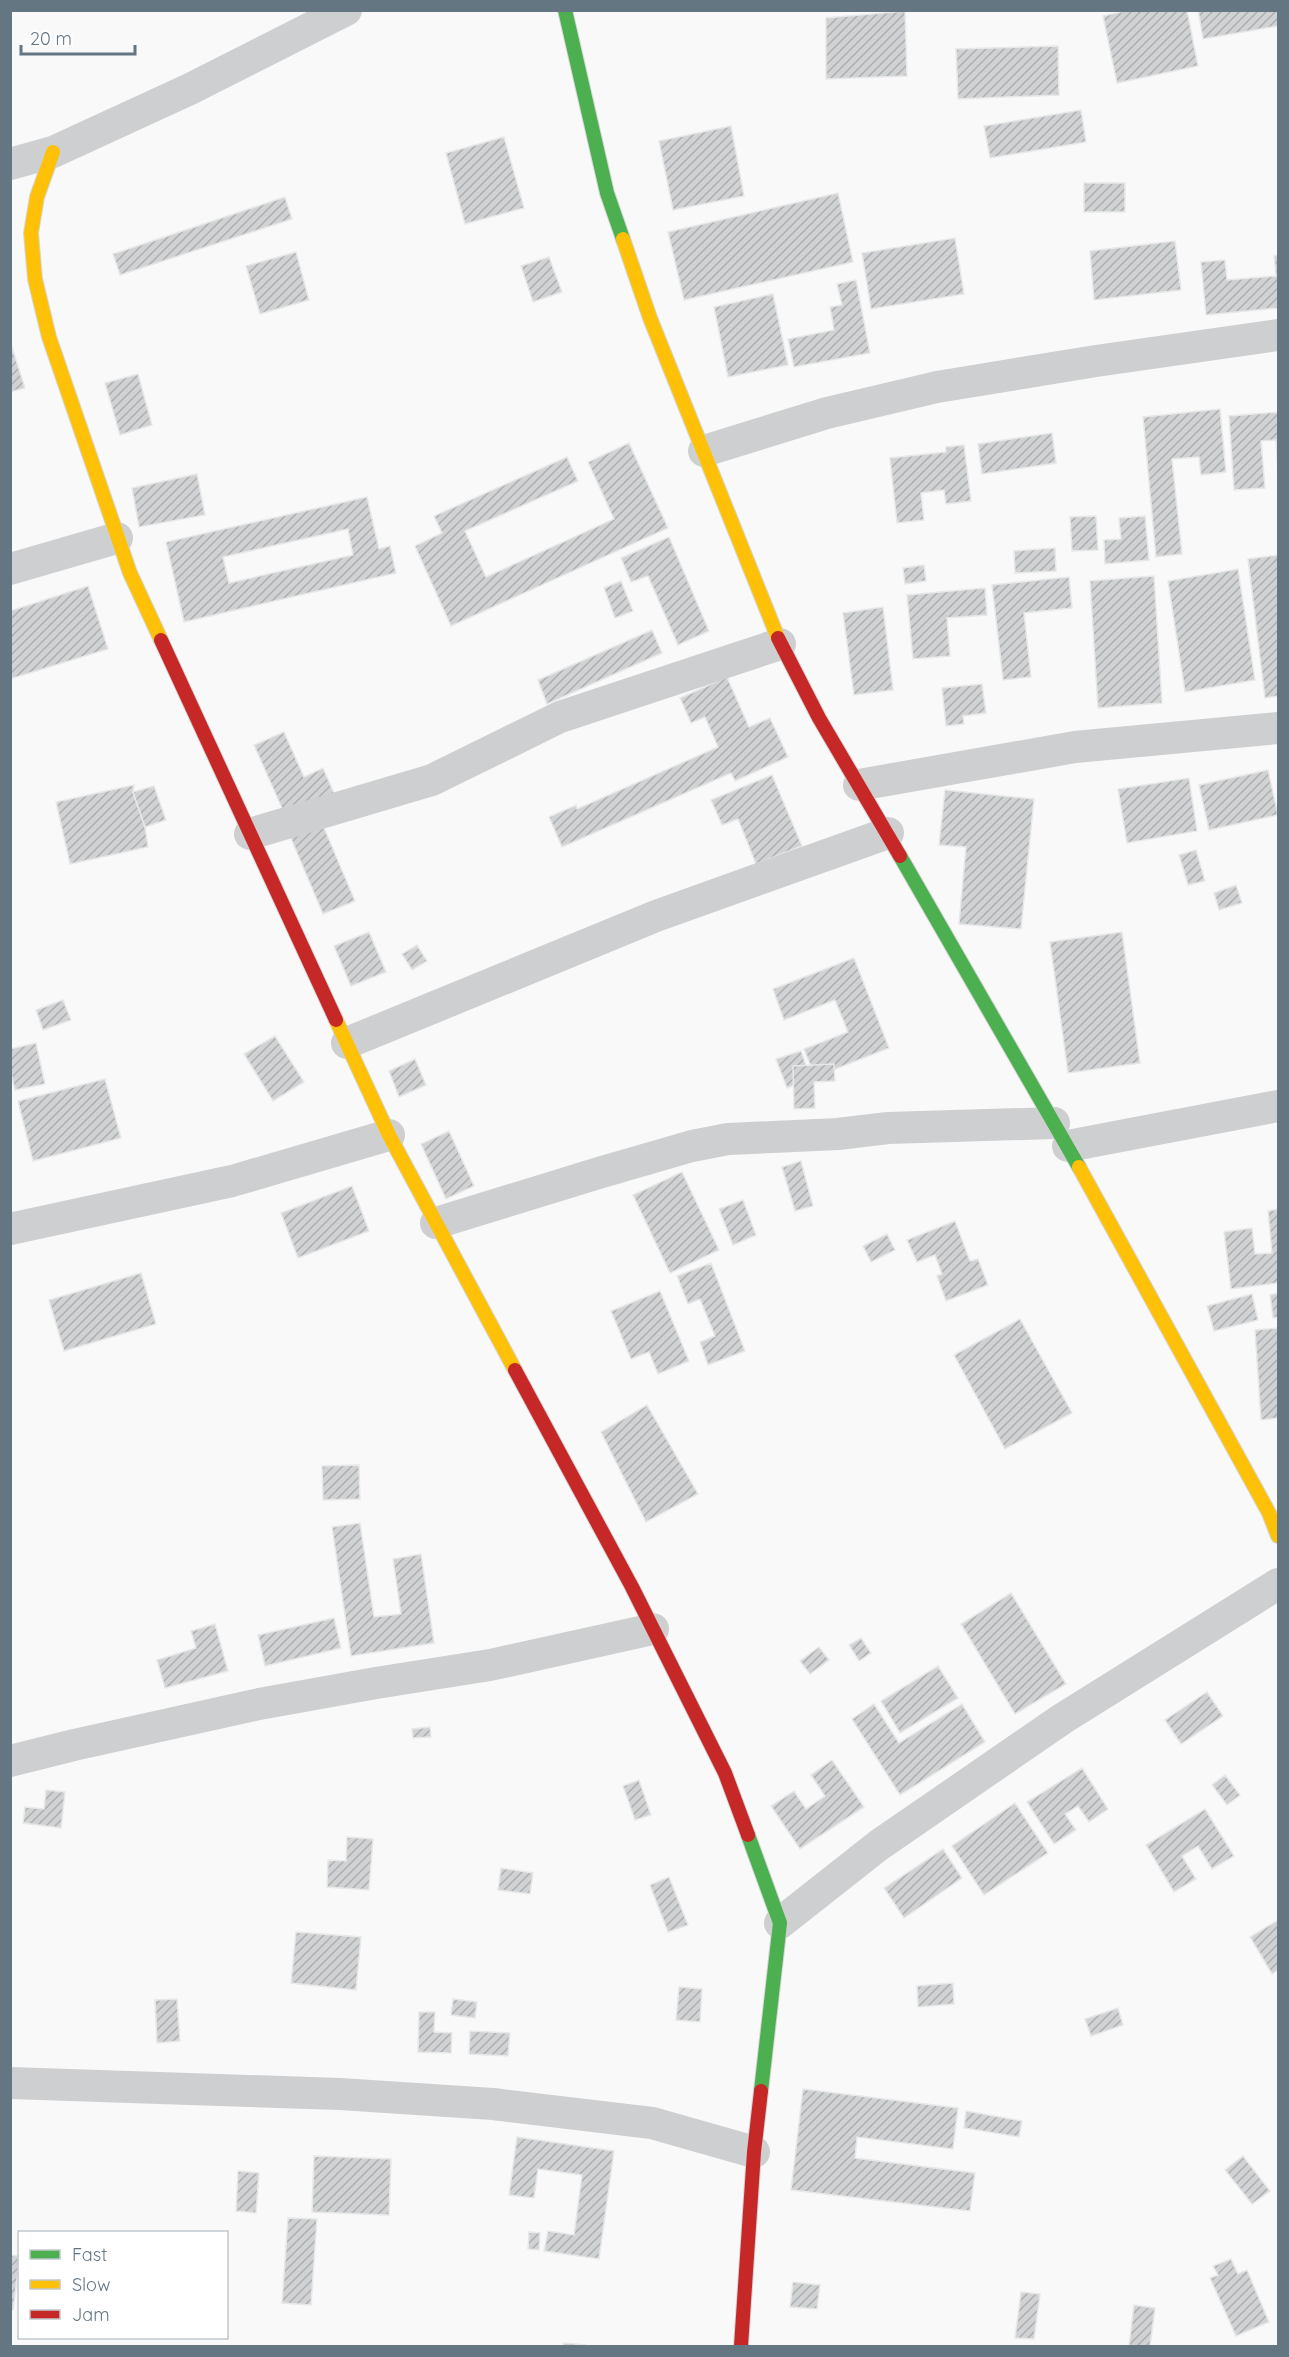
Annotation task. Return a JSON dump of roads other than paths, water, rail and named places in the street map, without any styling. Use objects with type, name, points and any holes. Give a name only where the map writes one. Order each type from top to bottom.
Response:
[{"type":"street","points":[[10,164],[53,152],[190,89],[346,10]]},
{"type":"street","points":[[565,10],[607,193],[650,318],[780,644],[819,718],[888,833],[1061,1134],[1275,1518]]},
{"type":"street","points":[[53,152],[37,197],[31,233],[35,279],[49,337],[130,573],[389,1135],[653,1629],[725,1773],[780,1923],[754,2152],[741,2346]]},
{"type":"street","points":[[704,451],[827,413],[937,387],[1278,335]]},
{"type":"street","points":[[10,568],[117,538]]},
{"type":"street","points":[[250,834],[432,780],[560,717],[780,644]]},
{"type":"street","points":[[859,785],[1075,747],[1278,728]]},
{"type":"street","points":[[347,1043],[656,916],[888,833]]},
{"type":"street","points":[[436,1223],[692,1146],[728,1139],[838,1134],[888,1128],[1061,1134],[1278,1106]]},
{"type":"street","points":[[10,1229],[232,1181],[389,1135]]},
{"type":"street","points":[[780,1923],[879,1845],[1062,1719],[1278,1584]]},
{"type":"street","points":[[10,1761],[260,1704],[490,1665],[653,1629]]},
{"type":"street","points":[[10,2083],[340,2094],[493,2104],[652,2123],[754,2152]]}]
